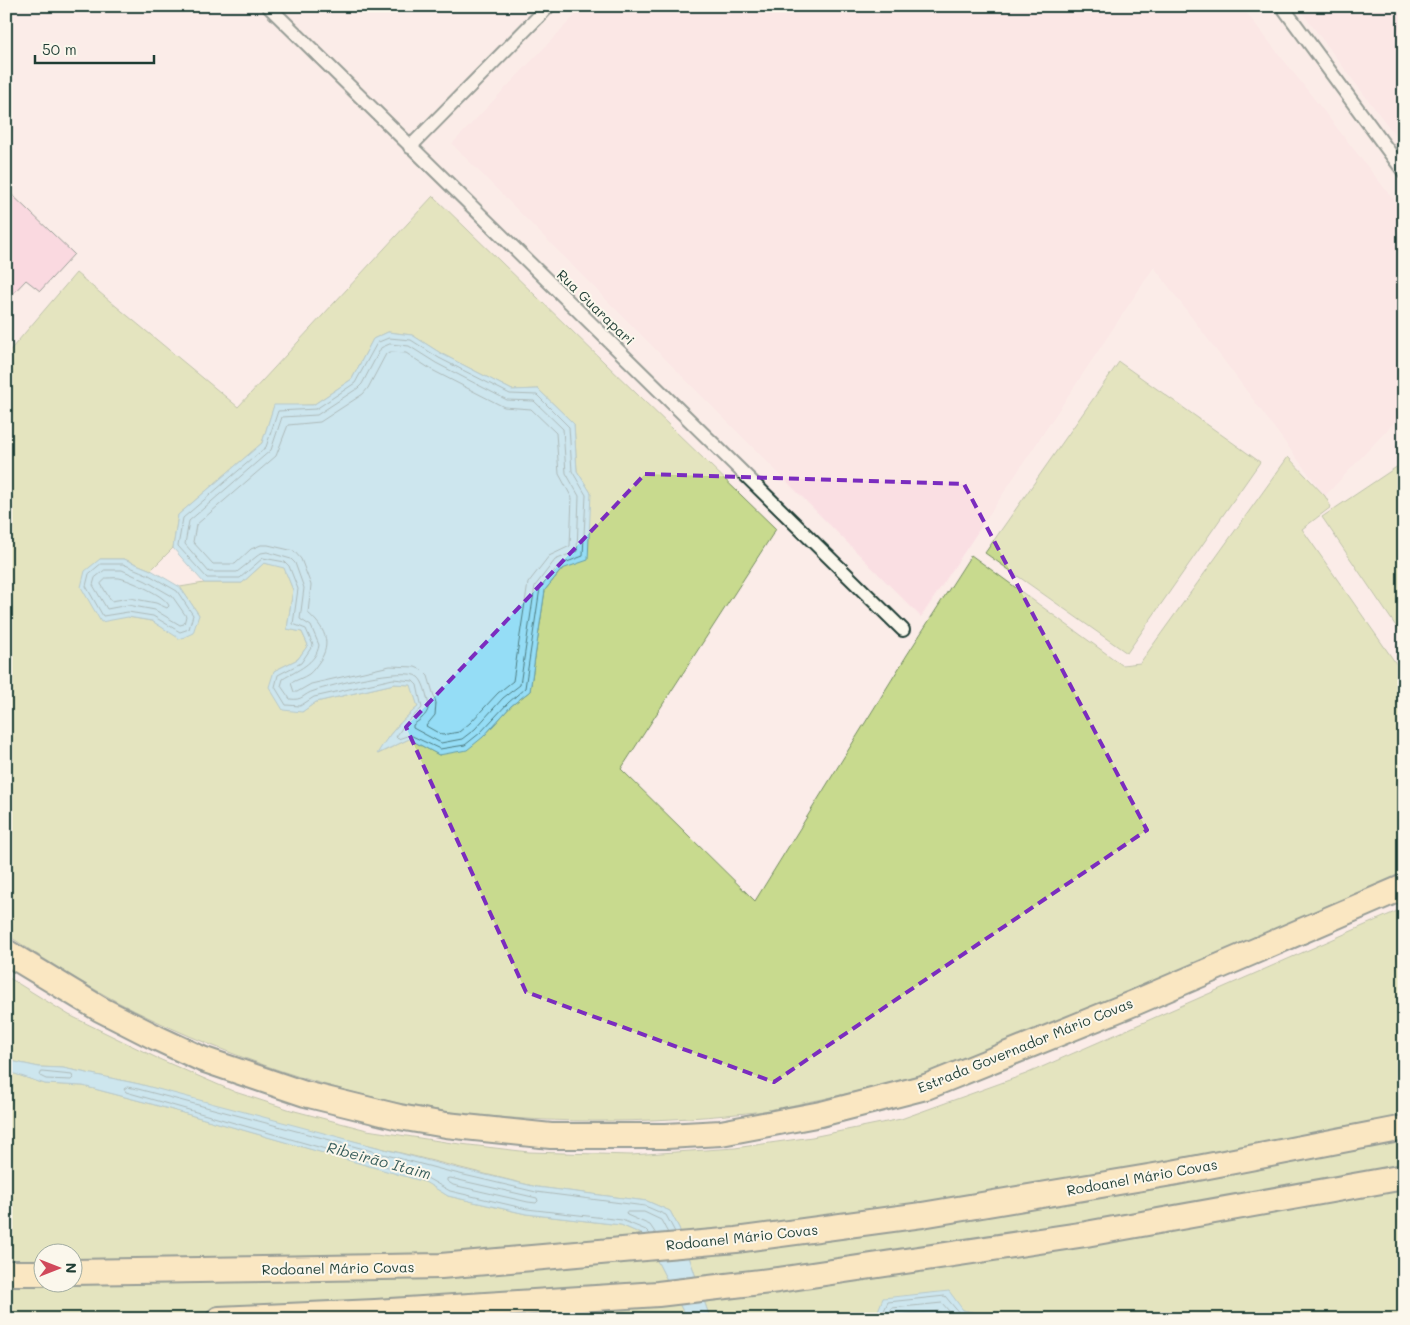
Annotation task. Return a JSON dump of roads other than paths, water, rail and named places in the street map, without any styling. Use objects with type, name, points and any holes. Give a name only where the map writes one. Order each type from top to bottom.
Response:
[{"type":"highway","name":"Estrada Governador Mário Covas","points":[[6,952],[100,1010],[157,1038],[202,1058],[305,1094],[399,1117],[456,1126],[551,1136],[666,1136],[721,1132],[821,1114],[926,1087],[1116,1010],[1404,887]]},
{"type":"highway","name":"Rodoanel Mário Covas","points":[[82,1272],[440,1266],[736,1240],[922,1215],[1172,1173],[1404,1128]]},
{"type":"highway","points":[[219,1319],[375,1312],[658,1294],[769,1281],[1086,1234],[1404,1177]]},
{"type":"highway","points":[[6,1273],[32,1273]]},
{"type":"street","name":"Rua Guarapari","points":[[268,6],[903,630]]},
{"type":"street","points":[[410,147],[550,6]]},
{"type":"street","points":[[1282,6],[1404,172]]},
{"type":"water","points":[[388,332],[412,335],[442,354],[512,390],[538,389],[574,424],[577,471],[591,493],[588,560],[562,569],[545,590],[530,691],[511,706],[483,737],[467,750],[439,755],[409,739],[377,754],[395,729],[418,707],[411,685],[394,684],[316,702],[302,712],[283,710],[269,687],[274,671],[298,659],[308,645],[302,632],[287,629],[293,590],[284,568],[264,563],[242,583],[204,583],[173,548],[178,515],[262,443],[274,405],[313,405],[352,379],[373,339]]},
{"type":"water","points":[[100,559],[124,559],[151,570],[180,587],[199,615],[193,633],[180,639],[152,621],[128,617],[101,622],[81,587],[85,571]]},
{"type":"water","name":"Ribeirão Itaim","points":[[6,1060],[39,1067],[63,1068],[139,1084],[448,1166],[537,1187],[647,1201],[670,1211],[679,1228],[709,1315],[713,1319],[687,1319],[644,1235],[621,1225],[526,1214],[448,1196],[425,1182],[148,1103],[83,1086],[45,1084],[6,1071]]},
{"type":"water","points":[[949,1291],[963,1310],[1001,1319],[857,1319],[878,1311],[883,1298]]}]
